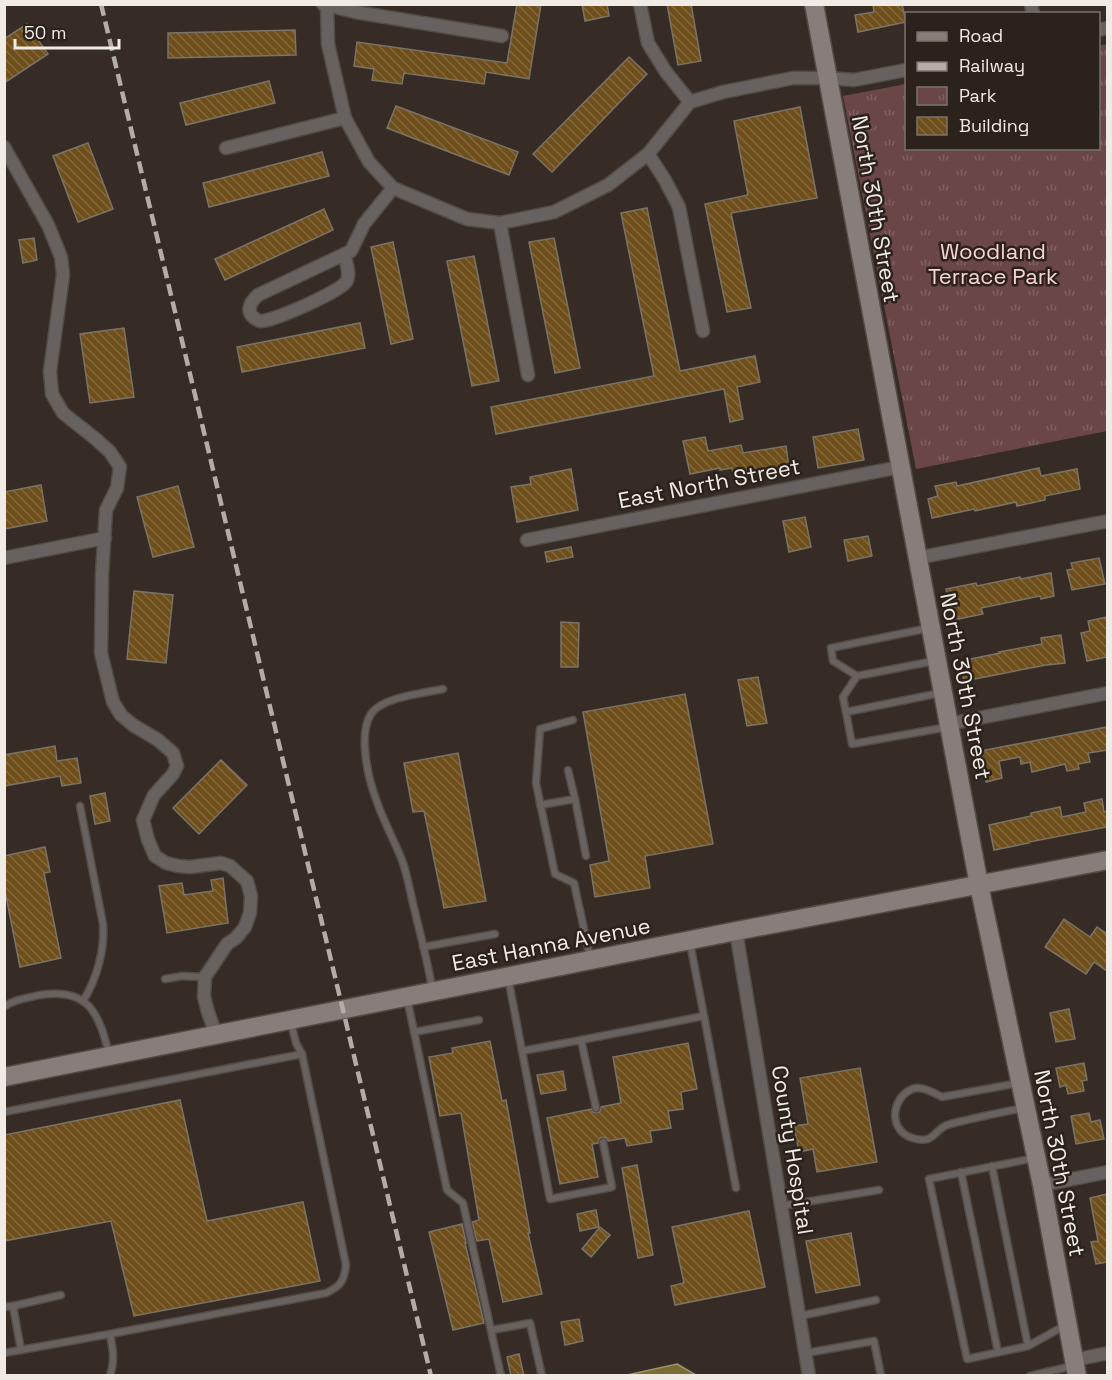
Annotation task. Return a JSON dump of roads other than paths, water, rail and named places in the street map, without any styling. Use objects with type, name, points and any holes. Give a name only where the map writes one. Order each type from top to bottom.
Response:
[{"type":"street","points":[[640,4],[648,43],[666,72],[690,102]]},
{"type":"street","name":"North 30th Street","points":[[814,4],[948,725],[1042,1185],[1076,1367]]},
{"type":"street","points":[[502,36],[355,12],[326,5],[328,44],[345,118],[369,162],[393,188],[467,219],[500,223],[554,212],[608,184],[648,154],[690,102],[723,92],[794,78],[854,80],[905,70]]},
{"type":"street","points":[[226,148],[345,118]]},
{"type":"street","points":[[5,149],[48,225],[61,257],[63,275],[50,372],[52,394],[63,413],[110,452],[120,467],[117,488],[106,510],[101,653],[113,702],[121,714],[173,753],[177,766],[173,774],[154,795],[143,820],[148,840],[155,856],[166,863],[190,867],[221,863],[230,866],[247,881],[251,896],[250,913],[245,927],[228,944],[205,977],[204,997],[216,1035]]},
{"type":"street","points":[[648,154],[679,207],[703,331]]},
{"type":"street","points":[[344,255],[348,275],[346,282],[339,288],[291,312],[260,321],[254,318],[249,311],[253,300],[258,295],[351,251],[364,224],[393,188]]},
{"type":"street","points":[[500,223],[528,375]]},
{"type":"street","name":"East North Street","points":[[527,540],[900,467]]},
{"type":"street","points":[[917,558],[1107,521]]},
{"type":"street","points":[[4,558],[105,538]]},
{"type":"street","points":[[948,725],[1107,693]]},
{"type":"street","name":"East Hanna Avenue","points":[[4,1077],[1107,860]]},
{"type":"street","name":"County Hospital","points":[[736,932],[809,1376]]},
{"type":"street","points":[[1042,1185],[1107,1172]]},
{"type":"street","points":[[1076,1367],[1107,1353]]},
{"type":"lane","points":[[930,628],[831,648],[833,661],[857,676],[936,660]]},
{"type":"lane","points":[[857,676],[843,696],[852,744],[948,725]]},
{"type":"lane","points":[[433,992],[403,864],[375,799],[365,752],[365,741],[368,719],[382,704],[443,689]]},
{"type":"lane","points":[[846,712],[942,693]]},
{"type":"lane","points":[[573,720],[540,729],[536,783],[555,874],[574,883],[591,960]]},
{"type":"lane","points":[[568,770],[586,856]]},
{"type":"lane","points":[[540,805],[575,799]]},
{"type":"lane","points":[[80,806],[105,940],[91,989],[83,1001]]},
{"type":"lane","points":[[423,947],[495,934]]},
{"type":"lane","points":[[690,941],[736,1188]]},
{"type":"lane","points":[[165,979],[182,976],[205,977]]},
{"type":"lane","points":[[508,977],[550,1198],[612,1187],[603,1142]]},
{"type":"lane","points":[[4,1007],[22,999],[48,994],[63,994],[83,1001],[99,1020],[109,1056]]},
{"type":"lane","points":[[406,997],[447,1190],[463,1203],[501,1376]]},
{"type":"lane","points":[[522,1051],[704,1016]]},
{"type":"lane","points":[[4,1353],[326,1293],[336,1288],[344,1279],[346,1265],[302,1054],[296,1043],[291,1020]]},
{"type":"lane","points":[[414,1032],[479,1020]]},
{"type":"lane","points":[[581,1040],[596,1108]]},
{"type":"lane","points":[[4,1112],[302,1054]]},
{"type":"lane","points":[[1020,1082],[942,1097],[918,1088],[905,1092],[896,1105],[895,1119],[902,1132],[914,1139],[928,1138],[944,1126],[1025,1107]]},
{"type":"lane","points":[[1036,1157],[929,1179],[967,1359],[1028,1346],[1068,1324]]},
{"type":"lane","points":[[992,1167],[1028,1346]]},
{"type":"lane","points":[[961,1172],[998,1352]]},
{"type":"lane","points":[[781,1206],[879,1190]]},
{"type":"lane","points":[[4,1307],[61,1295]]},
{"type":"lane","points":[[799,1316],[876,1300]]},
{"type":"lane","points":[[13,1306],[21,1350]]},
{"type":"lane","points":[[492,1330],[530,1323],[542,1376]]},
{"type":"lane","points":[[110,1334],[114,1365],[110,1376]]},
{"type":"lane","points":[[805,1353],[874,1341],[881,1376]]},
{"type":"lane","points":[[1030,1376],[1076,1367]]},
{"type":"railway","points":[[101,4],[431,1376]]},
{"type":"park label","name":"Woodland Terrace Park","points":[[993,264]]}]
